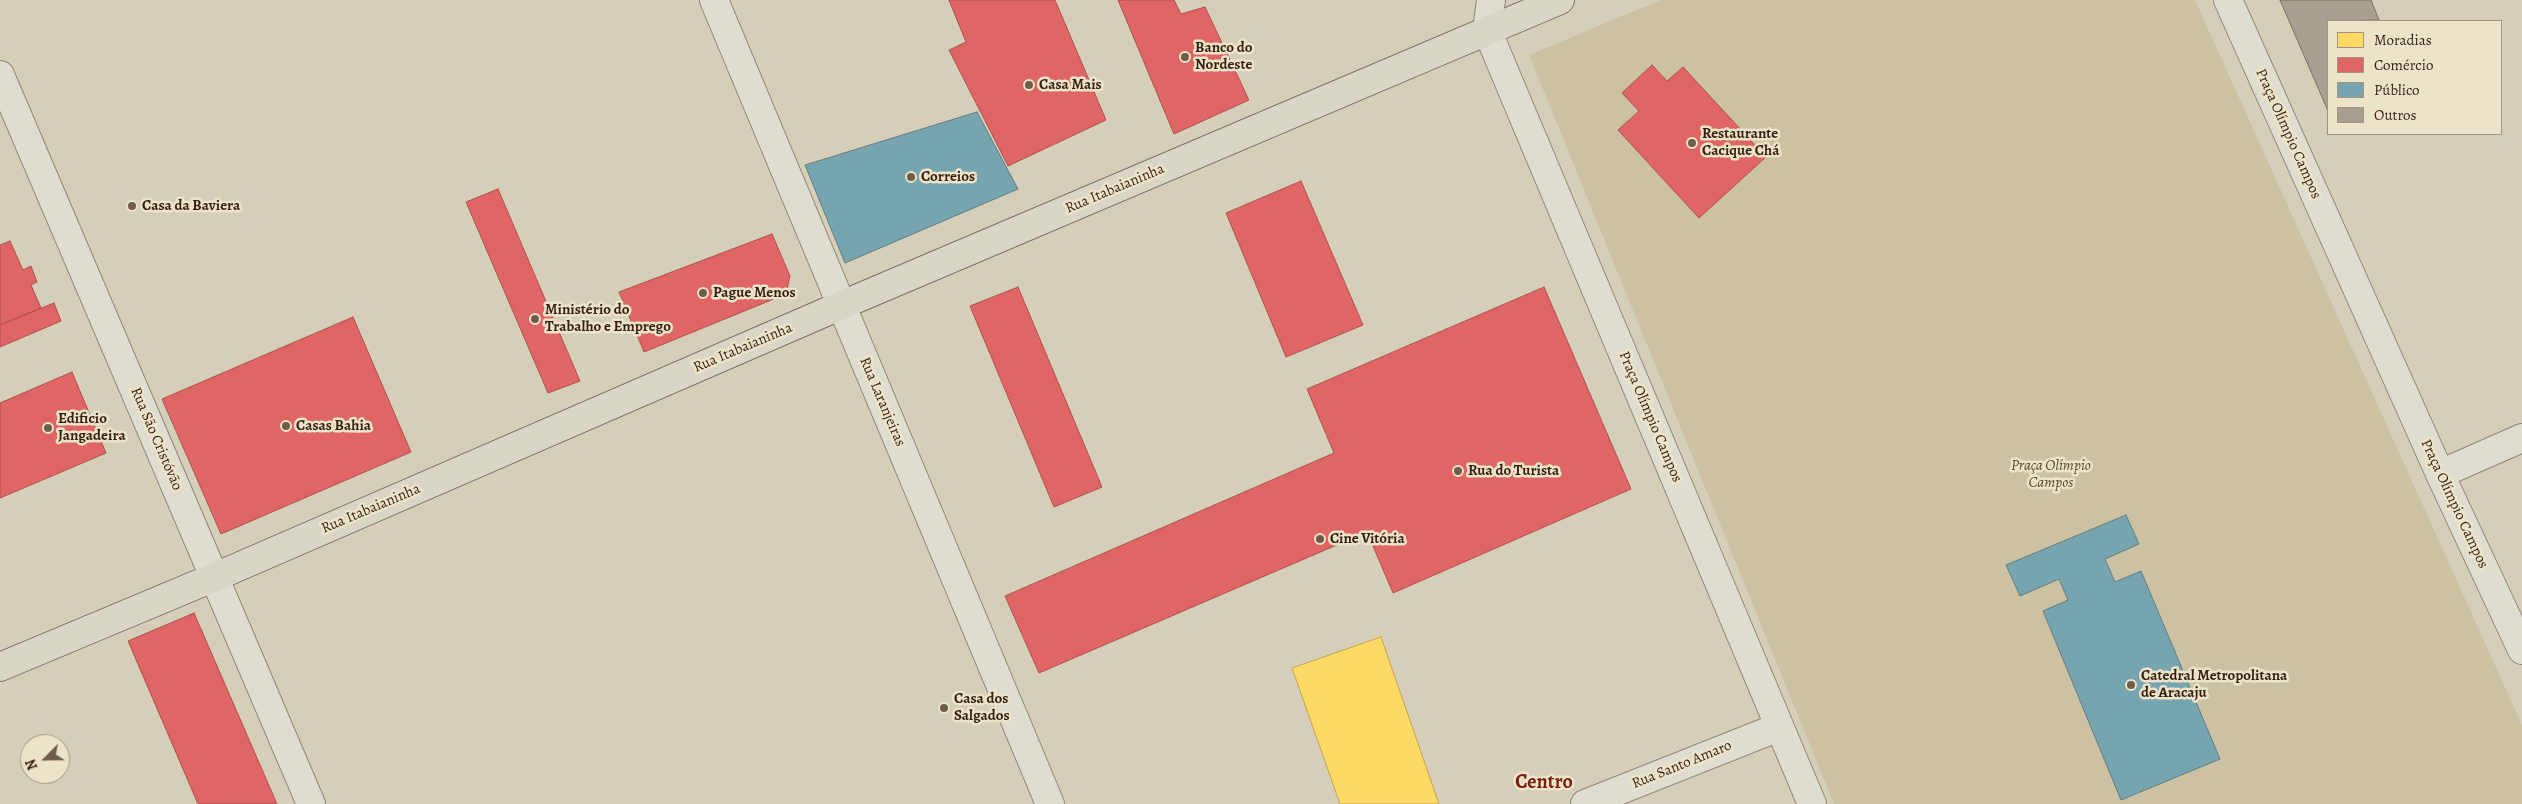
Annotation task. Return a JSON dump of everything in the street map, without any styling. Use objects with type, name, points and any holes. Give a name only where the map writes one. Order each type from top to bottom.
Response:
[{"type":"main road","name":"Rua Itabaianinha","points":[[0,668],[215,577],[842,305],[1560,0]]},
{"type":"street","name":"Rua Laranjeiras","points":[[714,0],[1050,804]]},
{"type":"street","points":[[1487,30],[1490,0]]},
{"type":"street","name":"Praça Olímpio Campos","points":[[2228,0],[2440,474],[2522,650]]},
{"type":"street","name":"Praça Olímpio Campos","points":[[1487,30],[1812,804]]},
{"type":"street","name":"Rua São Cristóvão","points":[[0,75],[311,804]]},
{"type":"street","points":[[2440,474],[2522,438]]},
{"type":"street","name":"Rua Santo Amaro","points":[[1585,804],[1779,727]]},
{"type":"green space","name":"Praça Olímpio Campos","points":[[1661,0],[2195,0],[2522,725],[2522,804],[1834,804],[1529,55]]},
{"type":"building: Moradias","points":[[1381,637],[1439,804],[1340,804],[1292,668]]},
{"type":"building: Comércio","name":"Casa Mais","points":[[949,0],[1055,0],[1106,120],[1008,166],[949,50],[966,42]]},
{"type":"building: Comércio","name":"Banco do Nordeste","points":[[1118,0],[1174,0],[1181,14],[1205,7],[1249,100],[1174,134]]},
{"type":"building: Comércio","name":"Restaurante Cacique Chá","points":[[1652,65],[1667,81],[1683,67],[1766,157],[1699,218],[1618,130],[1639,111],[1622,93]]},
{"type":"building: Comércio","points":[[1301,181],[1363,325],[1286,357],[1226,213]]},
{"type":"building: Comércio","name":"Ministério do Trabalho e Emprego","points":[[498,189],[580,381],[548,393],[466,202]]},
{"type":"building: Comércio","name":"Pague Menos","points":[[772,234],[790,276],[786,294],[644,352],[619,292]]},
{"type":"building: Comércio","points":[[10,241],[23,270],[31,266],[37,282],[31,285],[41,308],[0,325],[0,245]]},
{"type":"building: Comércio","points":[[1018,287],[1102,487],[1054,507],[970,306]]},
{"type":"building: Comércio","name":"Rua do Turista","points":[[1544,287],[1631,489],[1393,593],[1367,532],[1039,673],[1005,596],[1334,453],[1307,389]]},
{"type":"building: Comércio","points":[[54,303],[61,321],[0,347],[0,325]]},
{"type":"building: Comércio","name":"Casas Bahia","points":[[353,317],[411,452],[221,534],[162,399]]},
{"type":"building: Comércio","name":"Edificio Jangadeira","points":[[72,372],[106,453],[0,498],[0,403]]},
{"type":"building: Comércio","points":[[194,613],[277,804],[198,804],[128,641]]},
{"type":"building: Público","name":"Correios","points":[[977,112],[1018,189],[845,263],[805,165]]},
{"type":"building: Público","name":"Catedral Metropolitana de Aracaju","points":[[2126,515],[2139,544],[2105,559],[2115,582],[2141,571],[2220,759],[2121,800],[2043,611],[2068,600],[2059,579],[2020,596],[2006,565]]},
{"type":"building: Outros","points":[[2280,0],[2371,0],[2379,20],[2327,20],[2327,109]]},
{"type":"place","name":"Banco do Nordeste","points":[[1185,57]]},
{"type":"place","name":"Casa Mais","points":[[1029,85]]},
{"type":"place","name":"Restaurante Cacique Chá","points":[[1692,143]]},
{"type":"place","name":"Correios","points":[[911,177]]},
{"type":"place","name":"Casa da Baviera","points":[[132,206]]},
{"type":"place","name":"Pague Menos","points":[[703,293]]},
{"type":"place","name":"Ministério do Trabalho e Emprego","points":[[535,319]]},
{"type":"place","name":"Casas Bahia","points":[[286,426]]},
{"type":"place","name":"Edificio Jangadeira","points":[[48,428]]},
{"type":"place","name":"Rua do Turista","points":[[1458,471]]},
{"type":"place","name":"Cine Vitória","points":[[1320,539]]},
{"type":"place","name":"Catedral Metropolitana de Aracaju","points":[[2131,685]]},
{"type":"place","name":"Casa dos Salgados","points":[[944,708]]},
{"type":"district","name":"Centro","points":[[1544,783]]}]
